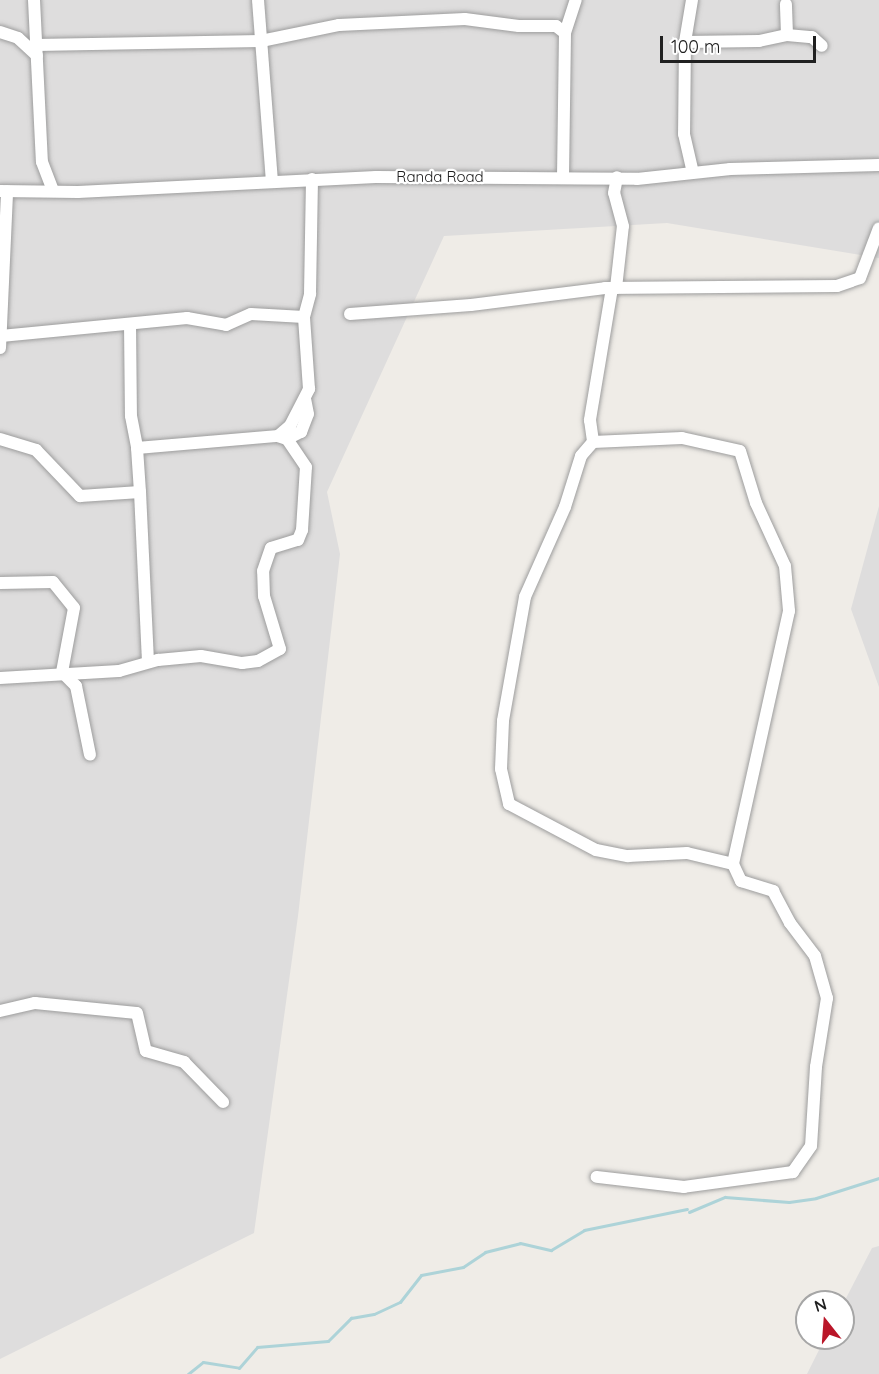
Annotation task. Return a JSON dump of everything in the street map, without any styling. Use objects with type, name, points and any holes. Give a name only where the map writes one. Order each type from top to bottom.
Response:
[{"type":"street","points":[[34,0],[42,162],[53,191]]},
{"type":"street","points":[[258,0],[272,181]]},
{"type":"street","points":[[563,177],[566,33],[576,0]]},
{"type":"street","points":[[692,0],[685,42],[684,134],[693,172]]},
{"type":"street","points":[[786,4],[787,35]]},
{"type":"street","points":[[0,32],[18,38],[36,50],[261,41],[339,25],[465,19],[519,26],[556,26],[566,33]]},
{"type":"street","points":[[685,42],[759,41],[787,35],[812,37],[822,46]]},
{"type":"street","name":"Randa Road","points":[[3,191],[53,191],[312,179],[666,178],[693,172],[879,165]]},
{"type":"street","points":[[593,442],[590,420],[623,226],[614,193],[617,177]]},
{"type":"street","points":[[283,437],[305,398],[310,380],[304,317],[310,294],[312,179]]},
{"type":"street","points":[[3,191],[0,342],[187,318],[226,325],[251,314],[304,317]]},
{"type":"street","points":[[350,314],[471,305],[614,288],[837,286],[860,278],[879,228]]},
{"type":"street","points":[[130,324],[131,416],[137,448],[148,662]]},
{"type":"street","points":[[137,448],[283,437]]},
{"type":"street","points":[[0,678],[62,672],[119,670],[148,662],[201,656],[243,663],[258,661],[280,649],[264,596],[263,571],[271,548],[298,540],[308,476],[306,467],[283,437]]},
{"type":"street","points":[[597,1178],[684,1187],[748,1181],[794,1172],[812,1146],[816,1067],[827,998],[814,956],[790,923],[773,891],[741,881],[733,864],[789,610],[785,566],[756,503],[740,451],[682,438],[593,442],[581,456],[565,507],[525,597],[503,721],[501,769],[509,804],[596,850],[628,856],[687,854],[733,864]]},
{"type":"street","points":[[0,439],[36,450],[80,496],[140,492]]},
{"type":"street","points":[[0,583],[53,582],[74,608],[62,672]]},
{"type":"street","points":[[62,672],[76,686],[90,755]]},
{"type":"street","points":[[0,1011],[35,1003],[137,1013],[146,1051],[184,1062],[223,1102]]},
{"type":"shaded area","points":[[0,0],[879,0],[879,258],[667,223],[444,236],[327,492],[340,554],[298,916],[254,1233],[0,1359]]},
{"type":"shaded area","points":[[879,506],[879,687],[851,609]]},
{"type":"shaded area","points":[[879,1246],[879,1374],[807,1374],[819,1350],[855,1350],[855,1290],[850,1290],[872,1248]]},
{"type":"waterway","points":[[689,1212],[725,1197],[789,1202],[816,1198],[879,1178]]},
{"type":"waterway","points":[[188,1374],[203,1362],[239,1368],[257,1347],[328,1341],[351,1318],[374,1314],[400,1302],[421,1275],[463,1267],[485,1252],[520,1243],[551,1250],[584,1230],[687,1209]]}]
